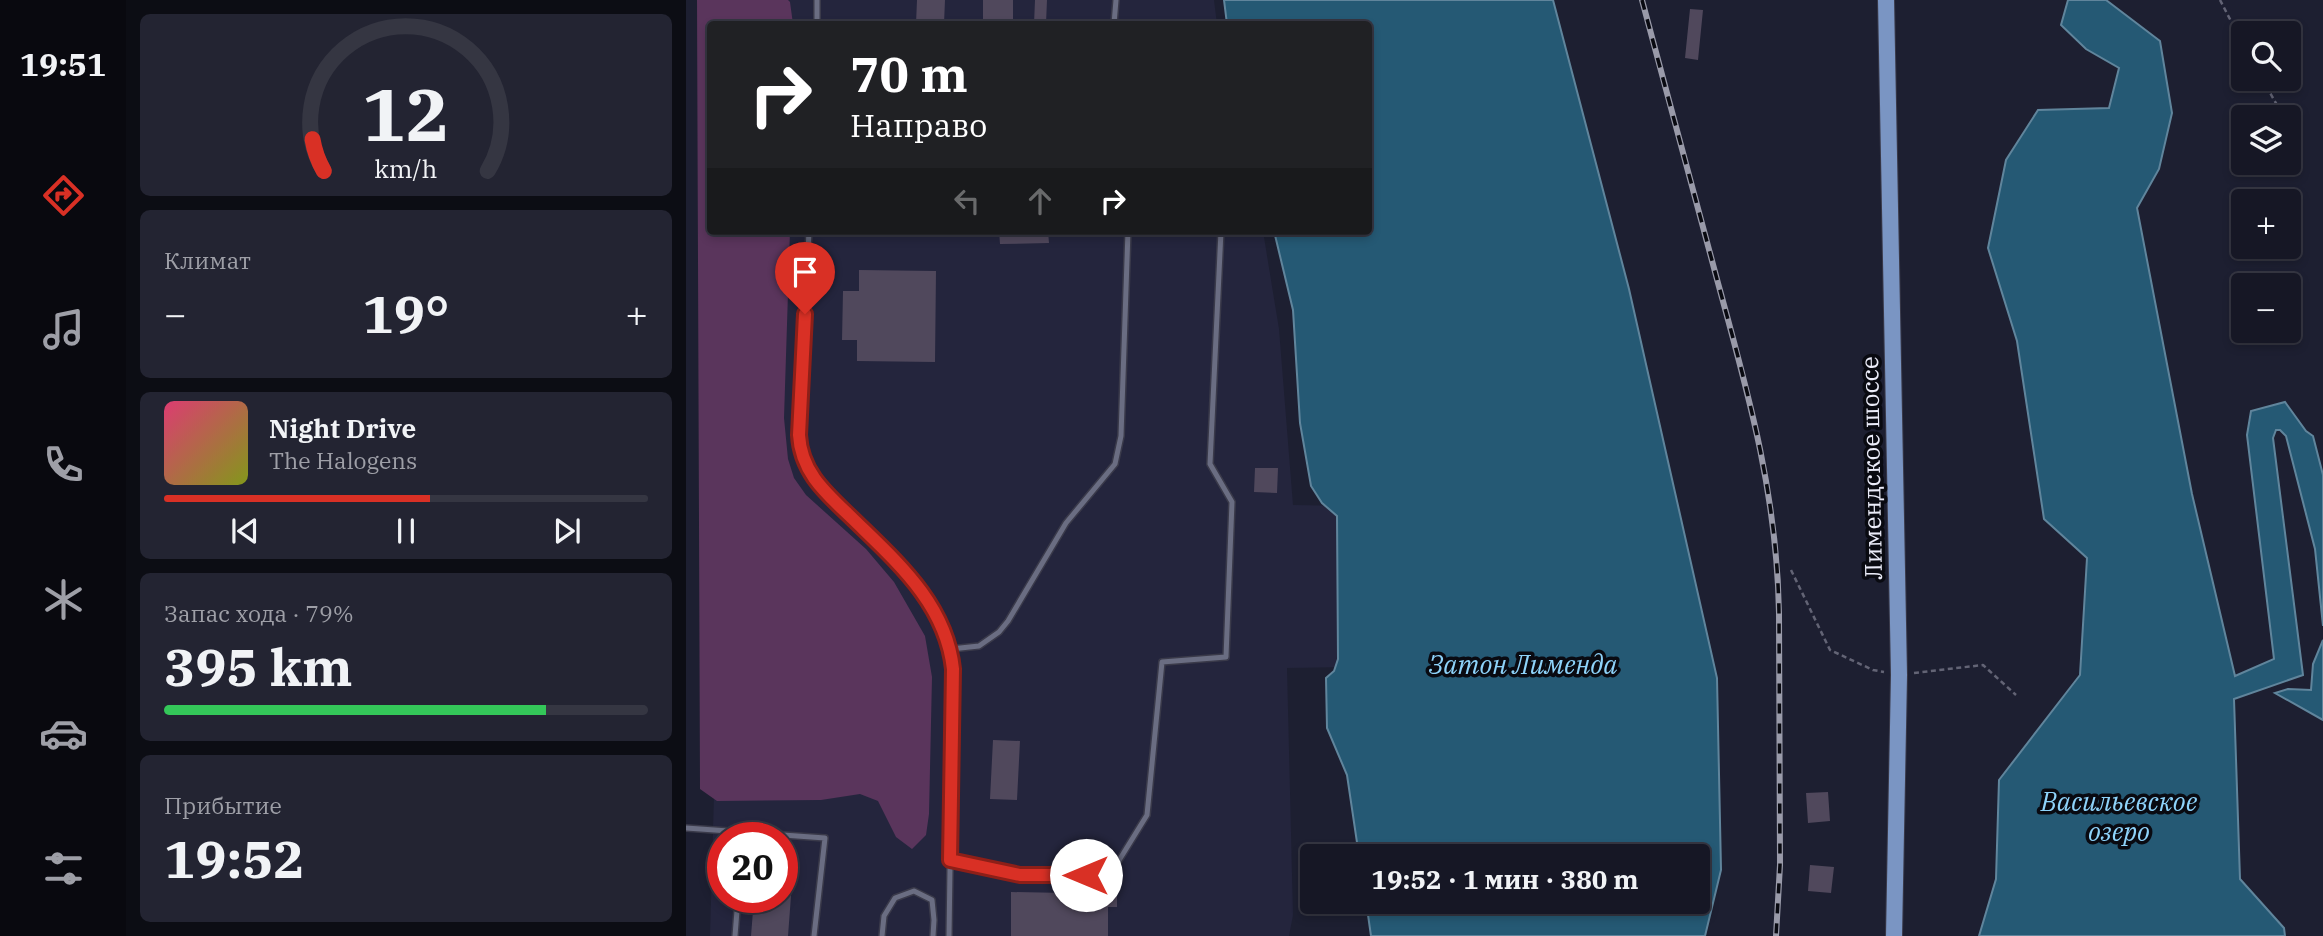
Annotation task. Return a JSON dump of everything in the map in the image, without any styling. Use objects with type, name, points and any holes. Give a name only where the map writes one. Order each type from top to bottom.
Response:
[{"type":"main road","name":"Лимендское шоссе","points":[[1886,0],[1899,675],[1894,936]]},
{"type":"lane","points":[[817,0],[817,21]]},
{"type":"lane","points":[[1114,21],[1116,0]]},
{"type":"lane","points":[[809,235],[799,435],[805,466],[818,486],[893,558],[920,590],[937,617],[951,649],[953,669],[949,936]]},
{"type":"lane","points":[[951,649],[979,646],[999,632],[1016,609],[1066,523],[1115,464],[1121,436],[1128,235]]},
{"type":"lane","points":[[950,860],[1020,875],[1110,875],[1146,815],[1162,662],[1226,657],[1232,502],[1210,464],[1221,235]]},
{"type":"lane","points":[[686,828],[707,831]]},
{"type":"lane","points":[[798,837],[825,838],[814,936]]},
{"type":"lane","points":[[882,936],[884,916],[895,898],[914,891],[932,900],[933,936]]},
{"type":"lane","points":[[735,936],[737,913]]},
{"type":"path","points":[[2220,0],[2231,21]]},
{"type":"path","points":[[1791,570],[1830,650],[1873,670],[1899,675],[1983,665],[2016,695]]},
{"type":"shaded area","points":[[697,0],[788,0],[793,21],[707,21],[707,235],[790,235],[784,418],[788,459],[794,478],[806,495],[866,549],[894,582],[925,636],[932,677],[929,814],[926,835],[912,849],[896,837],[878,801],[860,794],[821,800],[717,801],[700,789]]},
{"type":"shaded area","points":[[736,0],[1214,0],[1217,21],[735,21]]},
{"type":"shaded area","points":[[730,235],[1264,235],[1279,329],[1293,505],[1349,506],[1350,667],[1287,668],[1293,915],[1289,936],[710,936],[711,913],[798,913],[798,822],[713,822]]},
{"type":"water","name":"Затон Лименда","points":[[1224,0],[1553,0],[1629,289],[1717,678],[1721,870],[1705,936],[1371,936],[1368,914],[1710,914],[1710,844],[1357,844],[1347,775],[1327,728],[1326,678],[1334,671],[1338,659],[1337,516],[1322,503],[1311,486],[1300,423],[1293,310],[1275,235],[1372,235],[1372,21],[1227,21]]},
{"type":"water","name":"Васильевское озеро","points":[[2068,0],[2106,0],[2160,41],[2172,113],[2159,169],[2137,208],[2192,494],[2235,676],[2274,659],[2247,435],[2251,411],[2285,402],[2306,431],[2313,436],[2323,475],[2323,626],[2315,549],[2286,436],[2276,430],[2273,438],[2303,675],[2234,699],[2240,879],[2284,928],[2285,936],[1979,936],[1996,879],[1999,780],[2080,675],[2087,558],[2044,519],[2017,341],[1988,248],[2006,160],[2038,110],[2109,108],[2119,68],[2086,49],[2061,25]]},
{"type":"water","points":[[2323,640],[2323,720],[2275,693],[2288,689],[2311,690],[2313,664]]},
{"type":"building","points":[[917,0],[945,0],[944,21],[916,21]]},
{"type":"building","points":[[983,0],[1013,0],[1013,21],[983,21]]},
{"type":"building","points":[[1035,0],[1047,0],[1046,21],[1034,21]]},
{"type":"building","points":[[1690,9],[1703,10],[1698,60],[1685,58]]},
{"type":"building","points":[[999,235],[1048,235],[1049,243],[1000,244]]},
{"type":"building","points":[[859,270],[936,271],[935,362],[857,361],[857,340],[842,340],[843,291],[859,291]]},
{"type":"building","points":[[1255,468],[1278,468],[1277,493],[1254,492]]},
{"type":"building","points":[[993,740],[1020,741],[1017,800],[990,799]]},
{"type":"building","points":[[1828,792],[1830,821],[1808,823],[1806,793]]},
{"type":"building","points":[[1810,865],[1834,867],[1831,893],[1808,891]]},
{"type":"building","points":[[1011,892],[1117,894],[1117,907],[1108,907],[1108,936],[1011,936]]},
{"type":"building","points":[[753,913],[790,913],[788,936],[751,936]]},
{"type":"railway","points":[[1642,0],[1750,406],[1773,528],[1779,613],[1780,865],[1776,936]]},
{"type":"route","points":[[805,314],[799,435],[805,466],[818,486],[893,558],[920,590],[937,617],[951,649],[950,860],[1020,875],[1086,875]]}]
